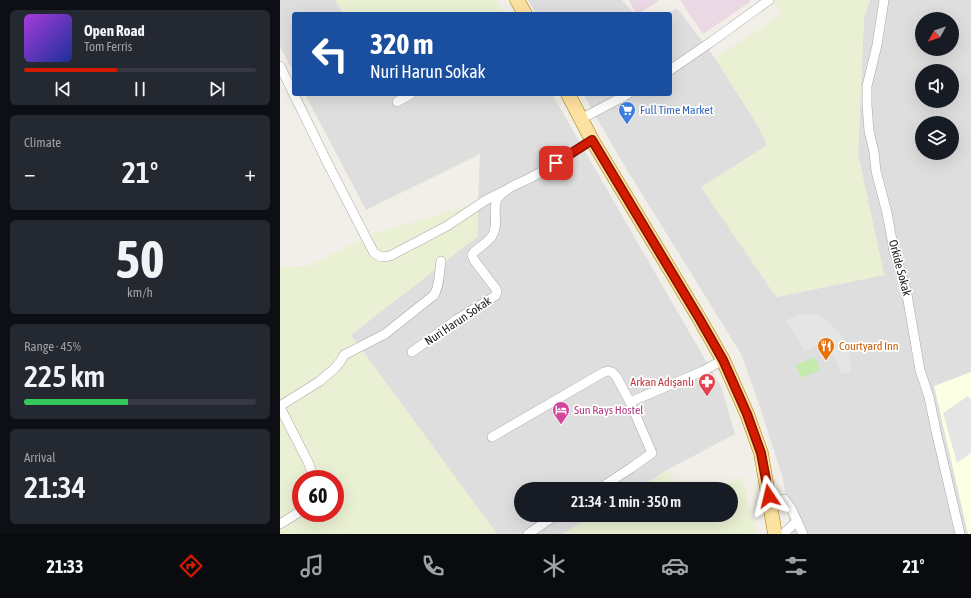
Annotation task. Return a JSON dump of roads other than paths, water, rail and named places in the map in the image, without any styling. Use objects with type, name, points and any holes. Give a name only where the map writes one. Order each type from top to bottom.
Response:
[{"type":"main road","points":[[517,0],[523,12]]},
{"type":"main road","points":[[569,96],[592,140],[723,360],[747,414],[761,453],[775,534]]},
{"type":"street","points":[[672,69],[769,0]]},
{"type":"street","name":"Orkide Sokak","points":[[884,0],[877,45],[867,86],[866,105],[869,131],[874,152],[876,171],[894,250],[906,289],[920,370],[930,397],[936,431],[960,534]]},
{"type":"street","points":[[280,66],[292,90]]},
{"type":"street","points":[[295,96],[374,253],[381,257],[390,256],[447,226],[486,200],[532,177],[592,140]]},
{"type":"street","points":[[397,102],[407,96]]},
{"type":"street","points":[[581,119],[624,96]]},
{"type":"street","name":"Nuri Harun Sokak","points":[[412,352],[456,320],[495,296],[497,292],[496,289],[474,260],[472,255],[493,235],[496,222],[496,202],[499,196],[506,190]]},
{"type":"street","points":[[311,470],[280,406],[320,381],[334,369],[344,355],[385,334],[434,295],[438,286],[440,261]]},
{"type":"street","points":[[630,402],[703,371],[723,360]]},
{"type":"street","points":[[492,437],[604,372],[612,372],[616,376],[630,402],[652,453],[609,482]]},
{"type":"street","points":[[784,499],[792,510],[802,534]]},
{"type":"street","points":[[280,524],[292,517]]},
{"type":"street","points":[[783,534],[797,521]]},
{"type":"street","points":[[528,534],[546,522]]},
{"type":"place","name":"Full Time Market","points":[[627,125]]},
{"type":"place","name":"Courtyard Inn","points":[[826,361]]},
{"type":"place","name":"Arkan Adışanlı","points":[[707,397]]},
{"type":"place","name":"Sun Rays Hostel","points":[[561,425]]}]
